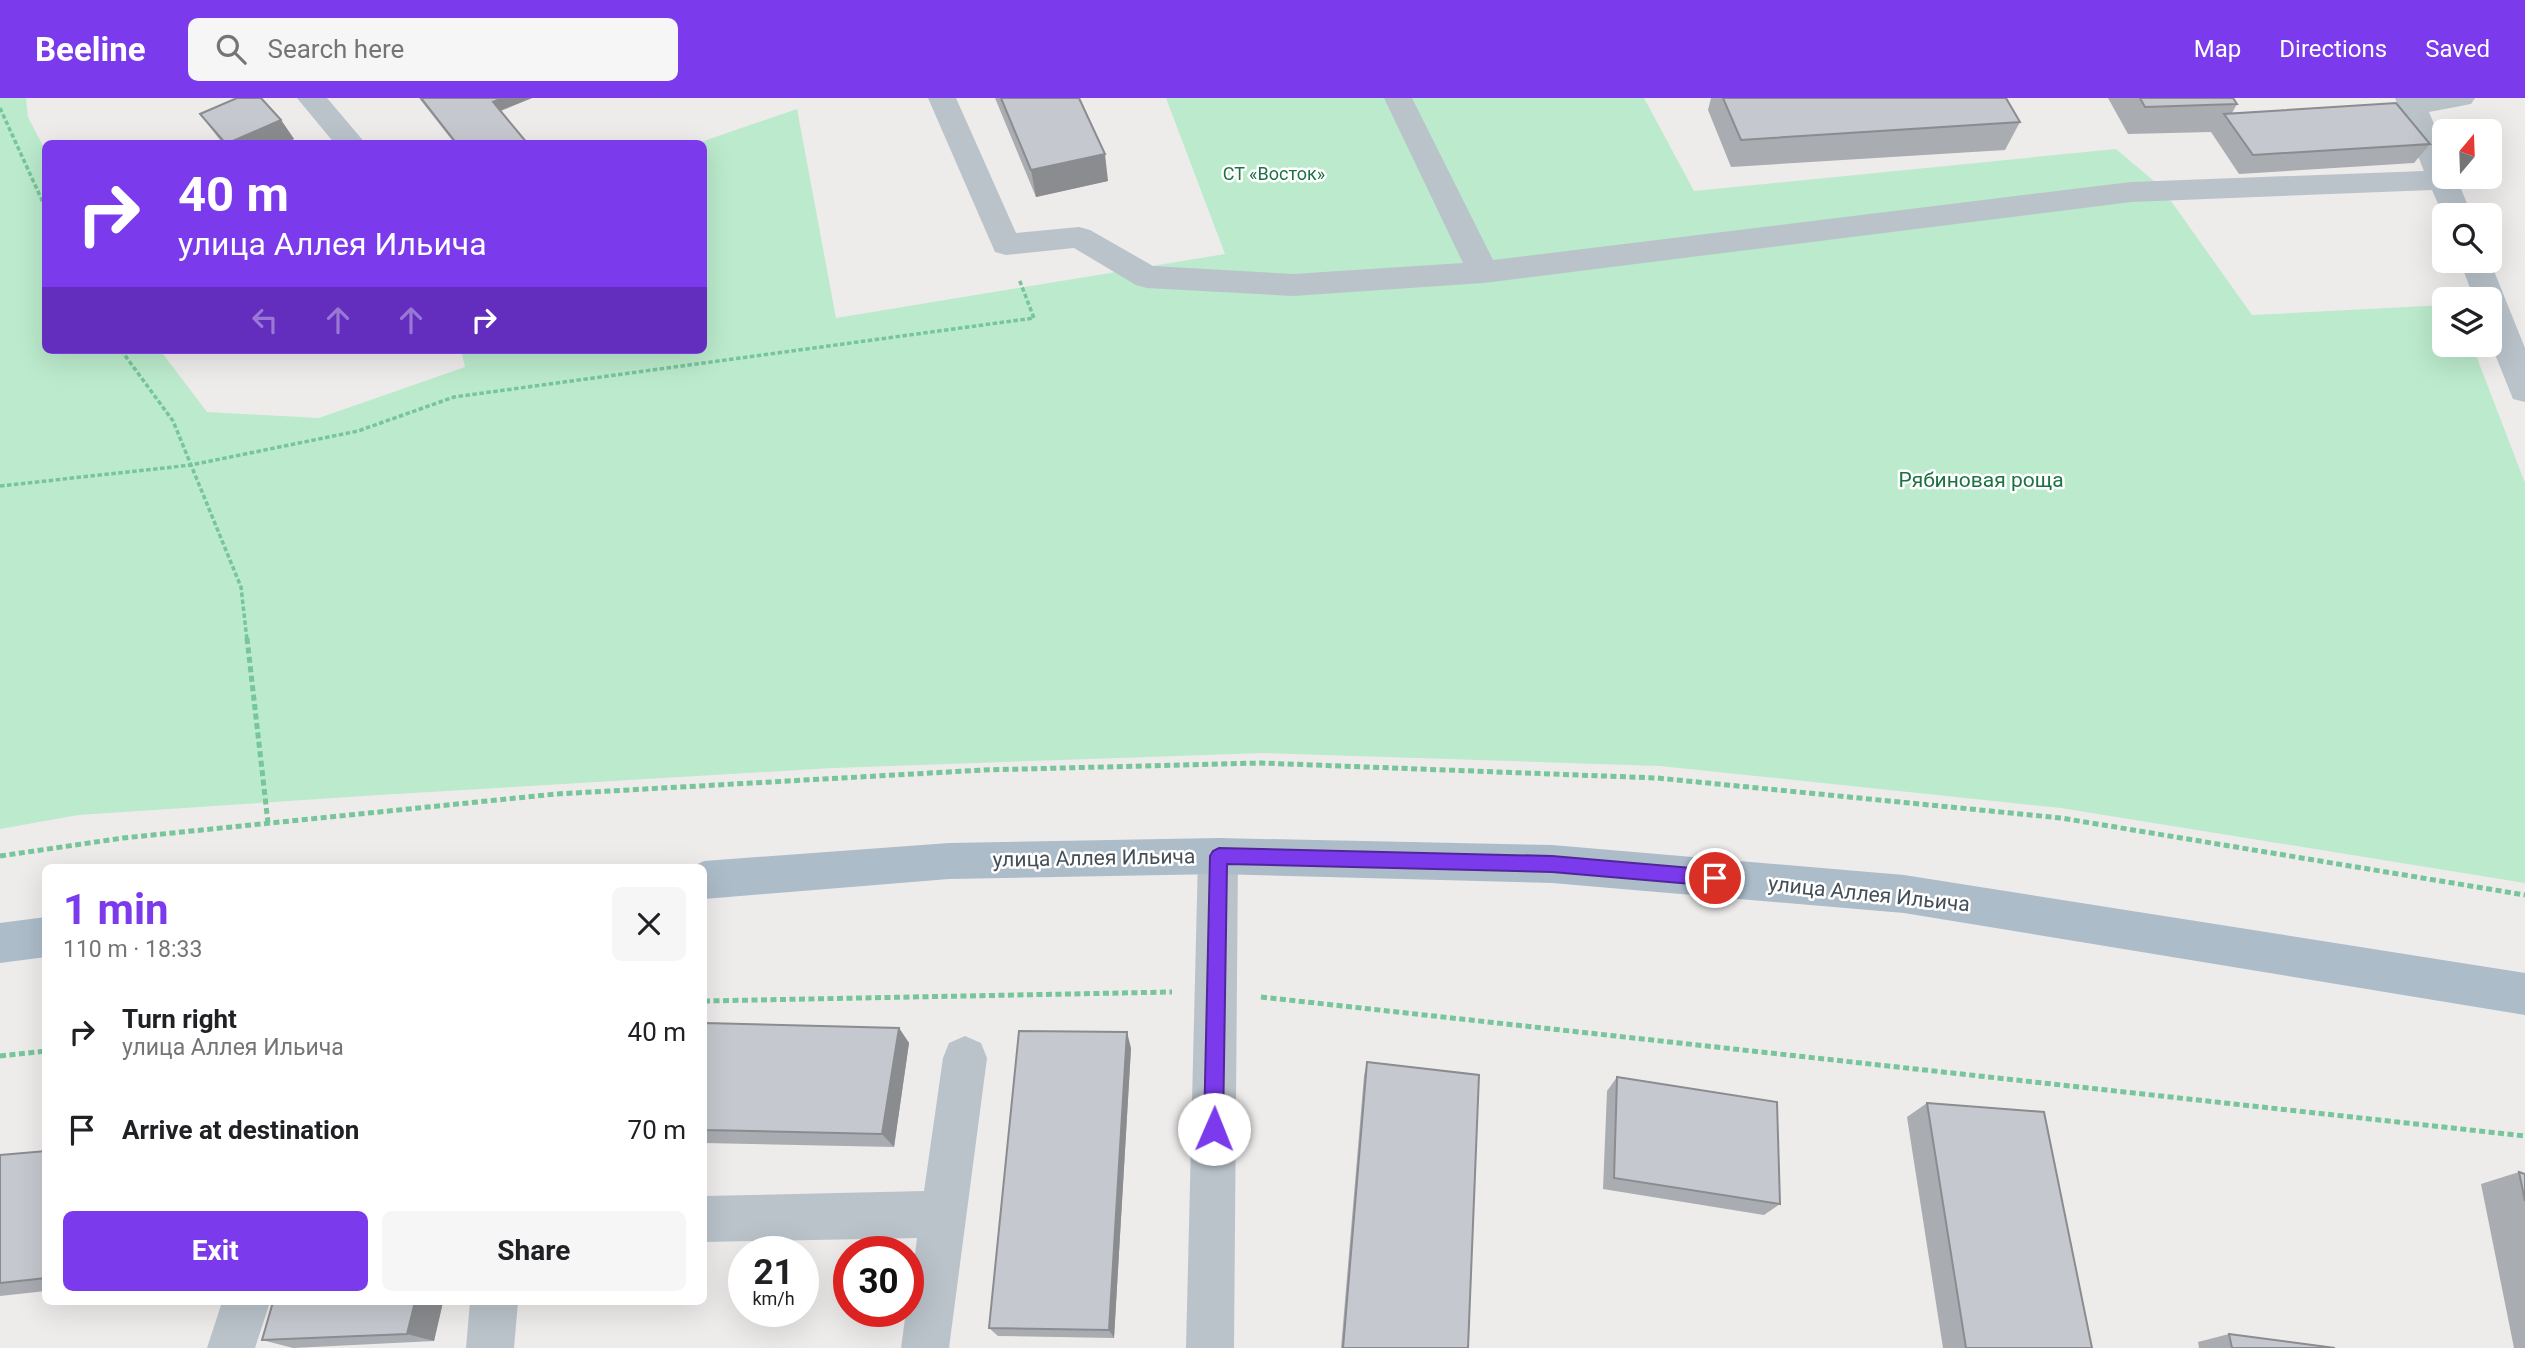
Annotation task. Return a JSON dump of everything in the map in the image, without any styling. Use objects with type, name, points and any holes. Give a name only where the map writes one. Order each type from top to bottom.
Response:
[{"type":"main road","name":"улица Аллея Ильича","points":[[707,880],[949,860],[1219,856],[1552,864],[1904,894],[2525,994]]},
{"type":"main road","points":[[0,943],[42,938]]},
{"type":"street","points":[[311,98],[348,140]]},
{"type":"street","points":[[943,98],[1006,245],[1079,237],[1147,277],[1280,284],[1483,272],[2131,192],[2432,180]]},
{"type":"street","points":[[1398,98],[1483,272]]},
{"type":"street","points":[[2432,154],[2414,111],[2461,98]]},
{"type":"street","points":[[2502,331],[2525,390]]},
{"type":"street","points":[[1210,1348],[1219,856]]},
{"type":"street","points":[[925,1348],[965,1058]]},
{"type":"street","points":[[707,1219],[942,1214]]},
{"type":"street","points":[[231,1348],[245,1305]]},
{"type":"street","points":[[490,1348],[494,1305]]},
{"type":"path","points":[[0,108],[42,200]]},
{"type":"path","points":[[0,486],[191,465],[358,431],[454,397],[1034,318],[1006,245]]},
{"type":"path","points":[[124,354],[173,421],[241,587],[268,824]]},
{"type":"path","points":[[0,856],[123,838],[556,794],[984,770],[1261,763],[1657,778],[2061,818],[2525,895]]},
{"type":"path","points":[[707,1001],[1216,992],[2525,1136]]},
{"type":"path","points":[[0,1056],[42,1051]]},
{"type":"green space","name":"Рябиновая роща","points":[[0,98],[26,98],[28,117],[42,144],[42,354],[163,354],[207,412],[319,418],[465,367],[462,354],[707,354],[707,140],[797,109],[836,318],[1225,254],[1166,98],[1644,98],[1694,191],[2116,149],[2161,187],[2252,315],[2432,306],[2432,357],[2477,357],[2525,483],[2525,883],[2061,808],[1660,766],[1263,753],[833,768],[78,815],[0,829]]},
{"type":"building","points":[[237,98],[261,98],[281,120],[235,140],[223,140],[200,114]]},
{"type":"building","points":[[421,98],[502,98],[493,102],[525,140],[454,140]]},
{"type":"building","points":[[1001,98],[1079,98],[1105,154],[1031,170]]},
{"type":"building","points":[[1723,98],[2006,98],[2020,122],[1741,140]]},
{"type":"building","points":[[2140,98],[2233,98],[2237,104],[2145,107]]},
{"type":"building","points":[[2396,103],[2430,144],[2253,155],[2224,114]]},
{"type":"building","points":[[707,1023],[899,1028],[882,1134],[707,1130]]},
{"type":"building","points":[[1019,1031],[1127,1032],[1109,1330],[989,1328]]},
{"type":"building","points":[[1367,1062],[1479,1075],[1468,1348],[1343,1348]]},
{"type":"building","points":[[1617,1077],[1777,1102],[1780,1204],[1614,1178]]},
{"type":"building","points":[[1927,1103],[2044,1112],[2092,1348],[1966,1348]]},
{"type":"building","points":[[42,1151],[42,1278],[0,1283],[0,1155]]},
{"type":"building","points":[[2519,1172],[2525,1174],[2525,1201]]},
{"type":"building","points":[[272,1305],[414,1305],[407,1334],[262,1340]]},
{"type":"building","points":[[2229,1334],[2335,1348],[2232,1348]]},
{"type":"route","points":[[1214,1129],[1219,856],[1552,864],[1715,878]]},
{"type":"park label","name":"СТ «Восток»","points":[[1274,173]]}]
